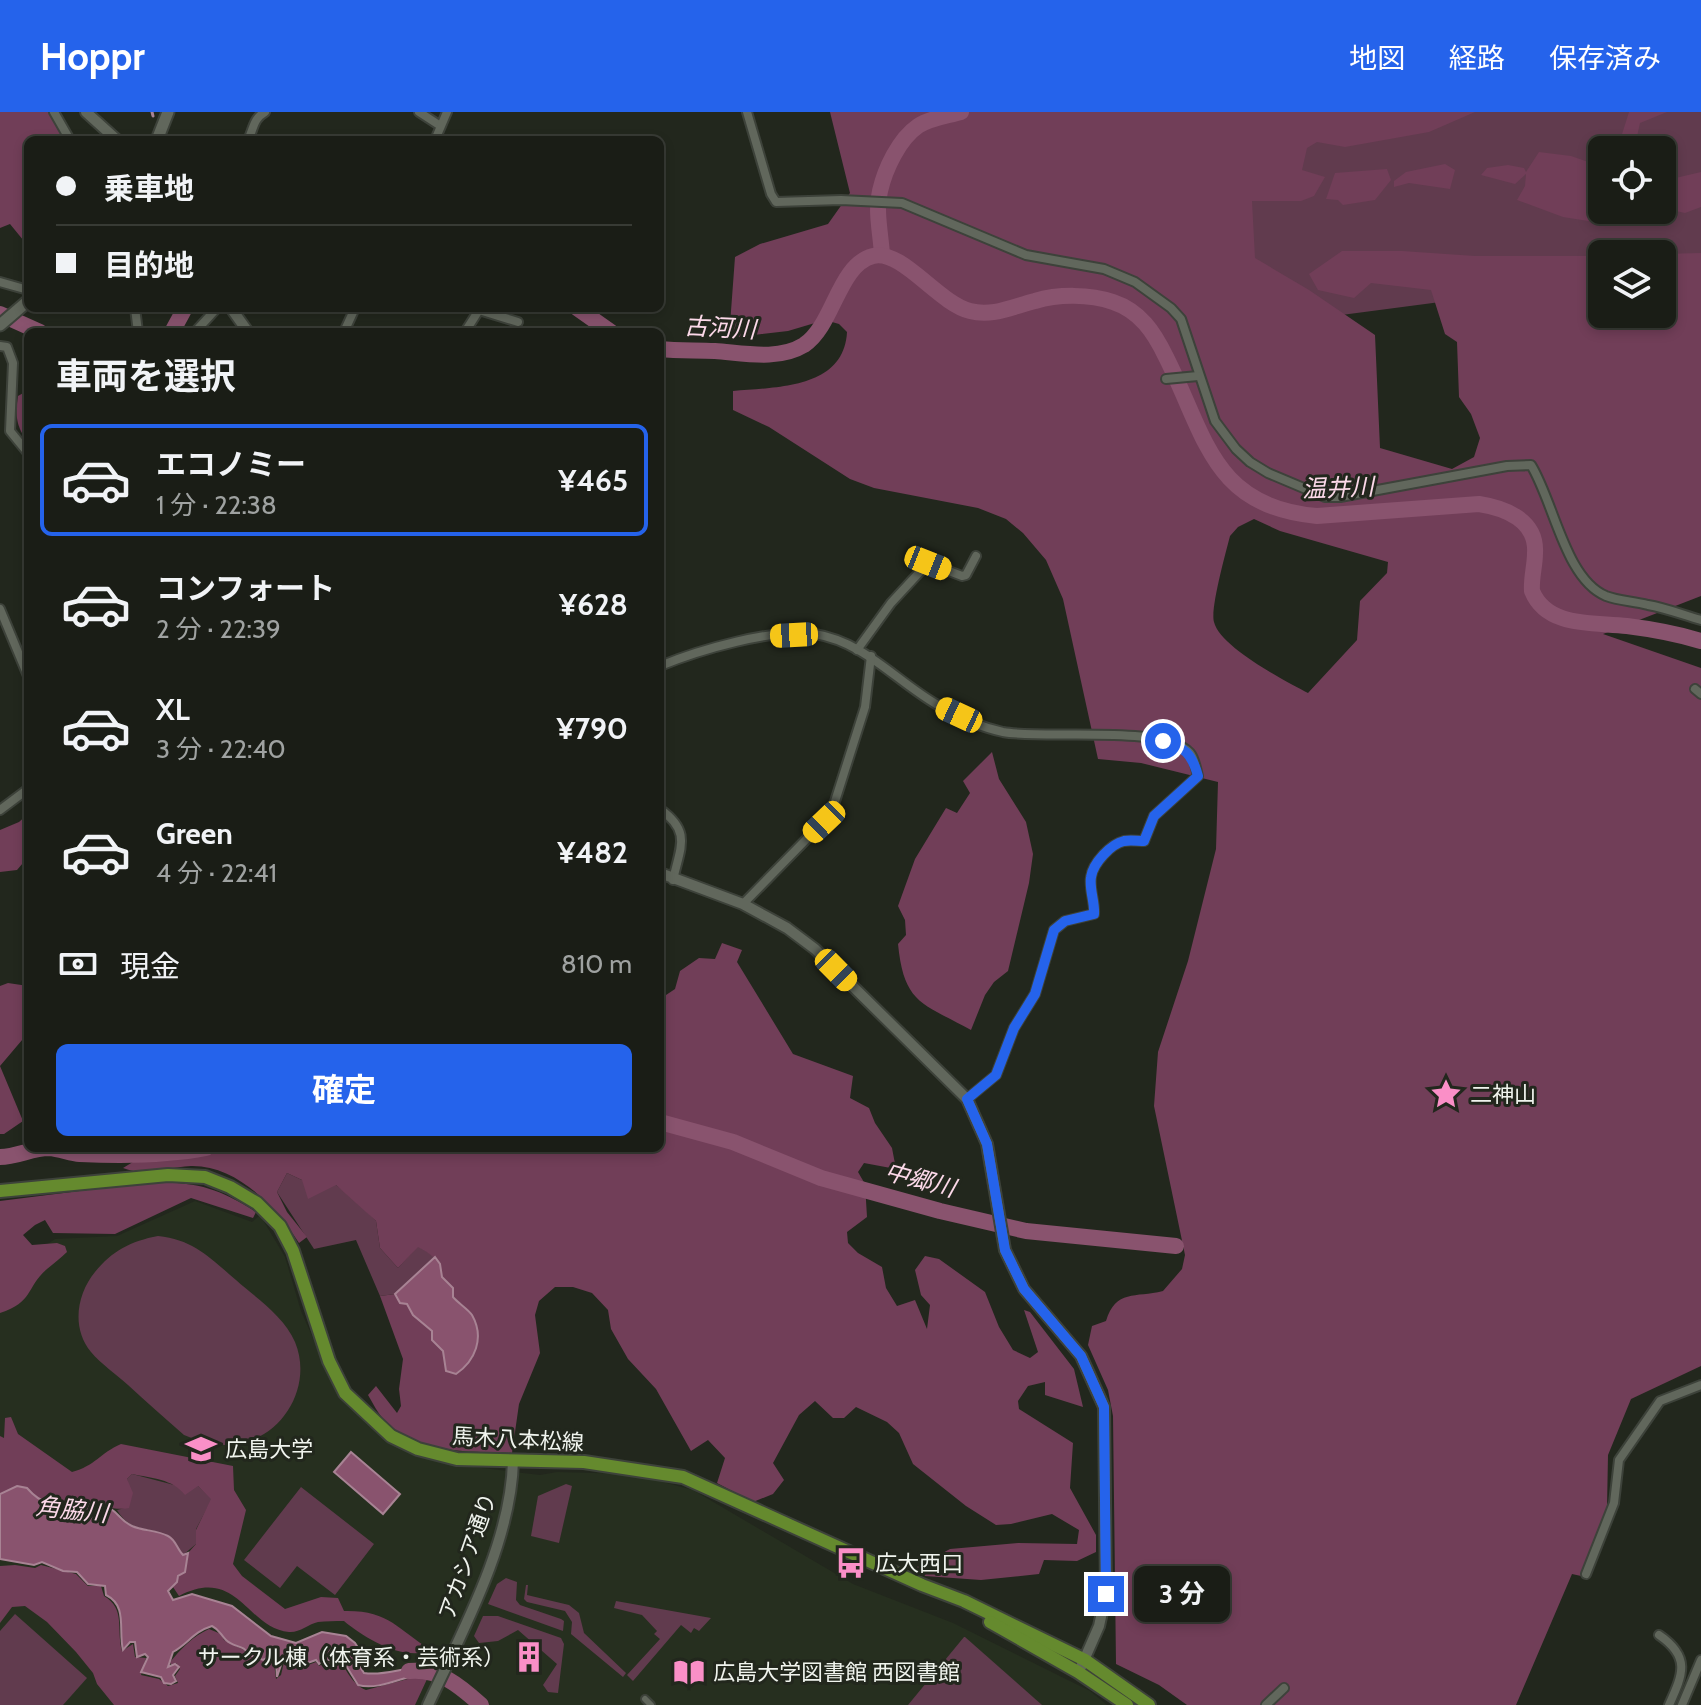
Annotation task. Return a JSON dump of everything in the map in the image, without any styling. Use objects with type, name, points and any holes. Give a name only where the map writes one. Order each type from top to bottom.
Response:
[{"type":"main road","points":[[159,136],[168,112]]},
{"type":"main road","points":[[0,325],[24,304]]},
{"type":"main road","name":"馬木八本松線","points":[[0,1191],[168,1175],[205,1177],[230,1187],[257,1203],[280,1226],[293,1251],[329,1361],[345,1393],[391,1436],[418,1449],[457,1459],[584,1462],[683,1477],[964,1601],[1085,1660],[1149,1705]]},
{"type":"main road","name":"馬木八本松線","points":[[922,1585],[1078,1672],[1127,1705]]},
{"type":"street","points":[[54,112],[68,136]]},
{"type":"street","points":[[86,112],[113,136]]},
{"type":"street","points":[[249,136],[253,123],[265,112]]},
{"type":"street","points":[[419,112],[439,125]]},
{"type":"street","points":[[436,136],[447,112]]},
{"type":"street","points":[[747,112],[776,202],[892,201],[925,210],[1026,255],[1104,269],[1135,282],[1181,319],[1196,376],[1215,421],[1236,449],[1268,473],[1325,497],[1340,497],[1507,466],[1531,465],[1543,485],[1570,554],[1588,585],[1602,595],[1617,600],[1701,620]]},
{"type":"street","points":[[0,282],[24,289]]},
{"type":"street","points":[[199,328],[213,312]]},
{"type":"street","points":[[486,312],[518,322]]},
{"type":"street","points":[[0,346],[7,347],[13,363],[10,431],[24,448]]},
{"type":"street","points":[[1166,379],[1196,376]]},
{"type":"street","points":[[857,650],[891,603],[928,563],[962,576],[966,575],[976,556]]},
{"type":"street","points":[[0,609],[24,666]]},
{"type":"street","points":[[664,664],[704,649],[774,636],[815,634],[871,656],[935,704],[983,726],[1036,736],[1110,735],[1163,741],[1189,753],[1198,776],[1154,816],[1144,841],[1124,841],[1103,855],[1090,879],[1094,914],[1065,921],[1054,930],[1035,994],[1014,1028],[996,1075],[967,1099]]},
{"type":"street","points":[[743,904],[831,814],[865,707],[871,656]]},
{"type":"street","points":[[0,810],[24,792]]},
{"type":"street","points":[[664,812],[680,826],[682,836],[673,880]]},
{"type":"street","points":[[664,875],[743,904],[787,928],[815,949],[967,1099],[987,1144],[1005,1250],[1024,1289],[1081,1356],[1104,1407],[1106,1594],[1104,1612],[1078,1672]]},
{"type":"street","points":[[1586,1574],[1614,1503],[1619,1460],[1660,1401],[1701,1385]]},
{"type":"street","name":"アカシア通り","points":[[428,1705],[478,1597],[512,1488],[513,1461]]},
{"type":"street","points":[[1659,1635],[1676,1648],[1681,1663],[1680,1681],[1669,1705]]},
{"type":"street","points":[[1682,1705],[1701,1660]]},
{"type":"street","points":[[1266,1705],[1284,1688]]},
{"type":"street","points":[[645,1699],[651,1705]]},
{"type":"shaded area","points":[[0,112],[48,112],[63,136],[24,136],[24,241],[10,224],[0,228]]},
{"type":"shaded area","points":[[830,112],[1475,112],[1429,132],[1345,147],[1317,142],[1307,148],[1302,170],[1325,177],[1314,196],[1301,201],[1252,201],[1255,258],[1375,335],[1380,448],[1452,469],[1474,457],[1480,438],[1471,414],[1459,397],[1457,342],[1445,334],[1431,290],[1371,283],[1354,298],[1318,290],[1309,274],[1342,251],[1588,256],[1588,328],[1676,328],[1676,254],[1701,253],[1701,596],[1603,634],[1701,668],[1701,1366],[1631,1399],[1608,1455],[1607,1508],[1602,1529],[1581,1576],[1572,1574],[1516,1705],[1187,1705],[1159,1685],[1116,1664],[1113,1416],[1108,1390],[1088,1345],[1092,1326],[1106,1321],[1121,1299],[1163,1291],[1182,1269],[1185,1255],[1154,1106],[1158,1052],[1188,961],[1216,849],[1218,782],[1141,763],[1098,759],[1063,599],[1046,560],[1006,519],[978,508],[874,488],[850,479],[769,427],[733,410],[733,391],[787,386],[805,381],[821,375],[834,365],[843,351],[847,332],[839,324],[825,320],[788,331],[729,338],[735,257],[760,244],[828,224],[850,193]],"holes":[[[1254,519],[1280,531],[1388,562],[1387,573],[1360,601],[1357,640],[1308,693],[1240,652],[1219,632],[1214,622],[1216,593],[1230,536],[1238,527]]]},
{"type":"shaded area","points":[[1337,112],[1701,112],[1701,560],[1448,301],[1311,319],[1083,255]]},
{"type":"shaded area","points":[[1629,112],[1667,112],[1640,123],[1637,136],[1621,136]]},
{"type":"shaded area","points":[[1539,152],[1571,156],[1588,162],[1588,221],[1563,217],[1517,200],[1525,186],[1526,174],[1515,184],[1481,175],[1487,168],[1508,165],[1524,168],[1526,172]]},
{"type":"shaded area","points":[[1445,164],[1455,170],[1450,189],[1409,183],[1394,187],[1394,181],[1406,172]]},
{"type":"shaded area","points":[[1387,169],[1391,180],[1375,200],[1343,205],[1338,200],[1326,199],[1335,173]]},
{"type":"shaded area","points":[[1701,172],[1701,207],[1685,213],[1676,211],[1676,178]]},
{"type":"shaded area","points":[[24,393],[24,436],[17,415],[18,396]]},
{"type":"shaded area","points":[[992,752],[999,779],[1026,822],[1033,854],[1008,971],[994,982],[985,995],[971,1030],[928,1007],[911,990],[901,964],[898,944],[906,935],[905,920],[898,906],[915,859],[946,808],[957,813],[970,793],[963,781]]},
{"type":"shaded area","points":[[24,818],[24,862],[17,870],[0,872],[0,830]]},
{"type":"shaded area","points":[[722,943],[742,950],[737,962],[793,1054],[853,1076],[850,1098],[869,1108],[892,1148],[896,1169],[864,1163],[858,1172],[865,1184],[867,1217],[847,1232],[848,1243],[858,1253],[882,1267],[886,1288],[897,1306],[915,1300],[927,1329],[930,1305],[921,1295],[915,1270],[925,1256],[939,1259],[985,1292],[999,1327],[1013,1350],[1030,1358],[1038,1352],[1024,1310],[1030,1312],[1074,1369],[1083,1407],[1045,1395],[1045,1382],[1028,1386],[1018,1401],[1019,1409],[1073,1443],[1070,1488],[1096,1535],[1096,1552],[1077,1561],[1044,1560],[1039,1574],[981,1580],[925,1576],[917,1567],[950,1549],[1018,1543],[1077,1544],[1079,1530],[1052,1514],[996,1525],[966,1506],[913,1464],[899,1433],[887,1422],[856,1407],[844,1418],[833,1418],[815,1401],[799,1415],[773,1463],[784,1480],[773,1494],[753,1502],[717,1483],[725,1458],[708,1440],[691,1451],[656,1389],[628,1359],[611,1329],[608,1310],[592,1293],[573,1287],[555,1287],[539,1301],[535,1315],[540,1353],[519,1404],[512,1453],[445,1449],[413,1440],[385,1421],[368,1395],[376,1386],[397,1413],[401,1406],[399,1389],[403,1359],[380,1296],[395,1294],[400,1303],[407,1303],[413,1315],[432,1331],[432,1340],[443,1351],[456,1374],[473,1357],[472,1314],[453,1296],[453,1288],[442,1277],[434,1258],[418,1247],[398,1268],[380,1248],[376,1221],[336,1185],[308,1199],[302,1180],[287,1173],[277,1192],[287,1212],[307,1237],[299,1243],[267,1203],[239,1180],[224,1173],[191,1166],[148,1172],[123,1168],[149,1152],[664,1152],[664,996],[675,989],[680,971],[699,958],[715,959]]},
{"type":"shaded area","points":[[8,983],[24,985],[24,1038],[0,1066],[0,986]]},
{"type":"shaded area","points":[[0,1066],[23,1121],[4,1134],[0,1134]]},
{"type":"shaded area","points":[[287,1173],[302,1180],[336,1185],[353,1198],[376,1221],[380,1248],[398,1268],[418,1246],[435,1257],[395,1294],[380,1296],[356,1240],[314,1249],[277,1192]]},
{"type":"shaded area","points":[[143,1183],[202,1187],[228,1196],[256,1212],[253,1218],[191,1198],[115,1234],[53,1233],[45,1220],[23,1235],[32,1245],[57,1243],[65,1246],[67,1252],[40,1276],[19,1304],[0,1313],[0,1201]]},
{"type":"shaded area","name":"広島大学","points":[[195,1201],[252,1222],[260,1215],[285,1257],[301,1311],[339,1397],[387,1440],[419,1457],[449,1464],[540,1475],[557,1472],[633,1474],[693,1490],[853,1584],[953,1623],[1090,1691],[1107,1705],[0,1705],[0,1271],[15,1266],[55,1239],[117,1236]]},
{"type":"shaded area","points":[[158,1236],[182,1241],[209,1257],[277,1316],[295,1342],[300,1358],[297,1391],[281,1420],[254,1439],[223,1445],[184,1435],[99,1361],[85,1343],[79,1311],[89,1281],[115,1253],[131,1244]]},
{"type":"shaded area","points":[[11,1417],[18,1434],[72,1472],[121,1444],[233,1466],[234,1490],[246,1510],[233,1564],[242,1576],[285,1609],[321,1597],[338,1598],[344,1611],[382,1617],[431,1650],[420,1653],[397,1651],[373,1641],[344,1621],[318,1622],[293,1632],[275,1628],[229,1593],[215,1588],[199,1589],[179,1596],[173,1587],[188,1560],[188,1553],[196,1544],[196,1530],[211,1499],[198,1486],[185,1495],[168,1482],[132,1474],[127,1479],[133,1493],[129,1508],[87,1504],[59,1506],[17,1486],[0,1494],[0,1436],[4,1438],[5,1418]]},
{"type":"shaded area","points":[[132,1474],[178,1486],[198,1486],[212,1499],[196,1529],[196,1544],[183,1555],[170,1538],[128,1523],[117,1510],[129,1507],[127,1479]]},
{"type":"shaded area","points":[[566,1484],[572,1486],[559,1543],[531,1536],[538,1496]]},
{"type":"shaded area","points":[[301,1487],[374,1544],[335,1595],[297,1566],[280,1588],[244,1560]]},
{"type":"shaded area","points":[[41,1565],[76,1574],[88,1586],[101,1586],[104,1596],[118,1613],[122,1651],[133,1644],[135,1657],[146,1658],[141,1675],[159,1679],[168,1686],[178,1683],[175,1676],[180,1669],[176,1663],[171,1665],[170,1662],[193,1639],[209,1629],[221,1634],[224,1640],[244,1650],[250,1657],[269,1659],[274,1663],[276,1679],[281,1675],[284,1662],[288,1668],[316,1662],[319,1666],[326,1662],[333,1663],[336,1652],[352,1679],[366,1690],[419,1676],[428,1677],[415,1705],[114,1705],[76,1652],[47,1622],[25,1606],[12,1607],[0,1623],[0,1566],[35,1568]]},
{"type":"shaded area","points":[[506,1578],[517,1582],[516,1600],[520,1605],[561,1619],[564,1621],[563,1631],[488,1604],[497,1584]]},
{"type":"shaded area","points":[[526,1585],[527,1595],[569,1605],[579,1613],[584,1633],[626,1673],[623,1677],[571,1634],[572,1622],[565,1611],[527,1602],[524,1599]]},
{"type":"shaded area","points":[[616,1601],[711,1618],[699,1631],[694,1628],[691,1633],[681,1625],[633,1681],[627,1675],[660,1639],[642,1615],[614,1608]]},
{"type":"shaded area","points":[[15,1614],[87,1678],[63,1705],[0,1705],[0,1631]]},
{"type":"shaded area","points":[[483,1616],[498,1616],[561,1638],[564,1644],[558,1693],[548,1692],[543,1685],[557,1664],[518,1630],[498,1641],[479,1643],[474,1636]]},
{"type":"shaded area","points":[[965,1637],[1042,1705],[908,1705]]},
{"type":"water","points":[[435,1257],[440,1264],[442,1277],[453,1288],[453,1297],[472,1315],[478,1332],[473,1356],[456,1374],[446,1371],[443,1351],[432,1340],[432,1331],[413,1315],[407,1304],[400,1303],[395,1294]]},
{"type":"water","points":[[351,1452],[400,1494],[383,1514],[334,1472]]},
{"type":"water","points":[[17,1486],[27,1488],[35,1496],[52,1504],[104,1506],[132,1526],[171,1538],[183,1555],[188,1553],[185,1572],[178,1576],[177,1582],[168,1591],[173,1600],[192,1594],[232,1606],[271,1636],[296,1643],[322,1632],[346,1636],[360,1651],[360,1667],[364,1673],[431,1669],[428,1673],[384,1684],[358,1685],[335,1648],[333,1661],[325,1659],[319,1664],[316,1660],[288,1666],[283,1659],[277,1677],[276,1662],[269,1657],[263,1660],[249,1655],[212,1626],[200,1631],[173,1652],[168,1667],[175,1664],[179,1667],[173,1675],[176,1681],[164,1683],[161,1677],[141,1672],[148,1657],[145,1654],[137,1657],[135,1642],[130,1642],[123,1650],[120,1612],[106,1595],[105,1586],[88,1584],[77,1572],[63,1571],[42,1562],[34,1565],[0,1559],[0,1494]]},
{"type":"waterway","points":[[152,112],[153,116]]},
{"type":"waterway","name":"古河川","points":[[882,255],[879,199],[885,173],[894,155],[918,126],[961,112]]},
{"type":"waterway","name":"温井川","points":[[664,349],[760,355],[794,350],[804,345],[823,324],[852,271],[873,256],[896,261],[945,298],[970,311],[995,312],[1064,296],[1104,299],[1131,311],[1151,331],[1217,463],[1234,483],[1255,498],[1282,510],[1317,516],[1479,504],[1499,509],[1518,518],[1531,532],[1535,553],[1532,591],[1549,612],[1573,621],[1627,626],[1701,641]]},
{"type":"waterway","name":"古河川","points":[[174,328],[183,312]]},
{"type":"waterway","name":"古河川","points":[[583,312],[605,328]]},
{"type":"waterway","name":"古河川","points":[[0,314],[31,328]]},
{"type":"waterway","name":"中郷川","points":[[664,1123],[733,1142],[821,1178],[940,1211],[1026,1231],[1176,1246]]},
{"type":"waterway","name":"中郷川","points":[[0,1157],[26,1152]]},
{"type":"waterway","name":"中郷川","points":[[70,1152],[128,1155],[181,1152]]},
{"type":"waterway","name":"角脇川","points":[[409,1671],[439,1675],[481,1705]]},
{"type":"place","name":"二神山","points":[[1446,1094]]},
{"type":"place","name":"広島大学","points":[[201,1449]]},
{"type":"place","name":"広大西口","points":[[851,1563]]},
{"type":"place","name":"サークル棟（体育系・芸術系）","points":[[529,1657]]},
{"type":"place","name":"広島大学図書館 西図書館","points":[[689,1672]]},
{"type":"route","points":[[1106,1594],[1104,1407],[1081,1356],[1024,1289],[1005,1250],[987,1144],[967,1099],[996,1075],[1014,1028],[1035,994],[1054,930],[1065,921],[1094,914],[1090,879],[1103,855],[1124,841],[1144,841],[1154,816],[1198,776],[1189,753],[1163,741]]}]
